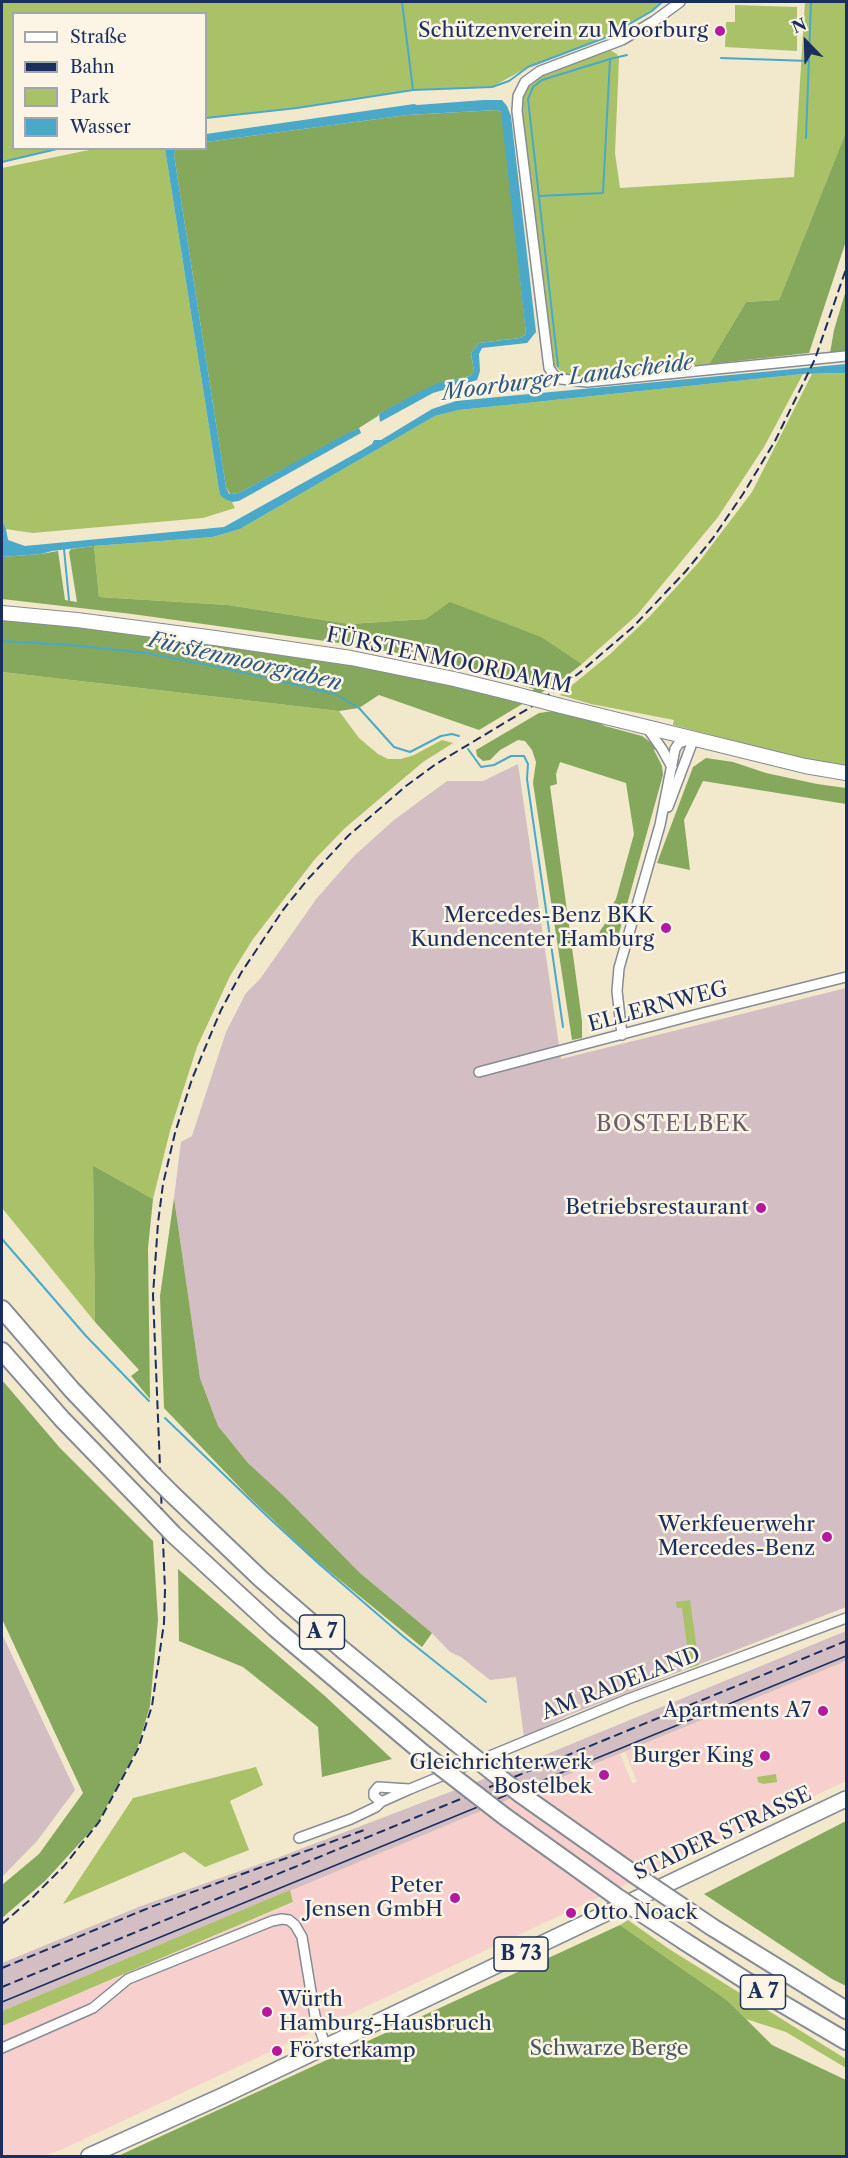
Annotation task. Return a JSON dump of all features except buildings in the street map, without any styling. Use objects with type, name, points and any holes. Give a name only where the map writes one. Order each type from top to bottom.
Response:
[{"type":"highway","name":"A 7","points":[[2,1309],[72,1390],[171,1493],[270,1586],[369,1672],[519,1793],[712,1927],[846,2010]]},
{"type":"highway","name":"A 7","points":[[2,1351],[62,1419],[173,1534],[275,1628],[424,1754],[504,1816],[617,1897],[776,2000],[846,2041]]},
{"type":"highway","points":[[805,1985],[846,2003]]},
{"type":"main road","name":"FÜRSTENMOORDAMM","points":[[2,613],[215,638],[395,666],[805,766],[846,773]]},
{"type":"main road","name":"STADER STRASSE","points":[[326,2047],[846,1799]]},
{"type":"main road","name":"B 73","points":[[89,2157],[326,2047]]},
{"type":"street","points":[[680,2],[654,21],[621,40],[540,71],[525,82],[518,96],[517,111],[546,358],[551,372],[565,380],[587,382],[846,356]]},
{"type":"street","points":[[646,726],[663,749],[672,767]]},
{"type":"street","points":[[622,1035],[617,991],[618,968],[660,825],[676,747],[683,741],[694,738]]},
{"type":"street","points":[[660,825],[694,738]]},
{"type":"street","name":"ELLERNWEG","points":[[479,1072],[702,1012],[846,977]]},
{"type":"street","name":"AM RADELAND","points":[[410,1789],[378,1787],[374,1796],[381,1802],[628,1699],[846,1618]]},
{"type":"street","points":[[299,1838],[351,1819],[376,1807],[381,1802]]},
{"type":"street","points":[[2,2048],[93,2008],[128,1979],[282,1919],[289,1920],[295,1925],[302,1937],[315,2016],[326,2047]]},
{"type":"shaded area","points":[[518,764],[561,1059],[846,988],[846,1607],[567,1716],[524,1737],[516,1677],[490,1680],[461,1657],[450,1652],[432,1633],[360,1573],[248,1463],[218,1426],[200,1378],[174,1198],[181,1142],[192,1136],[226,1032],[246,993],[260,979],[317,898],[354,856],[394,820],[447,781],[483,781]]},
{"type":"shaded area","points":[[846,1631],[846,1661],[2,2011],[2,1963],[141,1906],[277,1858],[518,1766]]},
{"type":"shaded area","points":[[2,1634],[75,1790],[37,1841],[2,1877]]},
{"type":"shaded area","points":[[846,1661],[846,1781],[63,2149],[43,2156],[2,2156],[2,2026],[293,1903],[290,1890],[620,1754],[632,1783],[637,1782],[625,1752]]},
{"type":"green space","points":[[2,2],[662,2],[652,11],[607,37],[528,67],[492,87],[413,90],[297,108],[207,118],[207,12],[12,12],[12,150],[56,150],[2,162]]},
{"type":"green space","points":[[805,2],[846,2],[846,132],[779,300],[746,302],[709,364],[591,380],[567,377],[554,365],[550,349],[521,112],[524,93],[528,85],[544,73],[610,50],[617,54],[619,59],[615,153],[620,188],[794,177]]},
{"type":"green space","points":[[735,5],[797,7],[797,51],[725,47],[726,22],[735,22]]},
{"type":"green space","points":[[497,110],[501,112],[526,334],[520,338],[479,343],[471,353],[474,371],[470,376],[452,380],[379,414],[359,428],[239,493],[230,494],[226,487],[174,155],[176,150],[207,150],[207,142],[407,115]]},
{"type":"green space","points":[[846,132],[846,241],[809,353],[709,364],[746,302],[779,300]]},
{"type":"green space","points":[[89,150],[165,150],[219,490],[220,495],[232,502],[235,508],[203,518],[32,533],[6,529],[2,520],[2,168]]},
{"type":"green space","points":[[846,290],[846,354],[830,353],[834,330]]},
{"type":"green space","points":[[846,373],[846,766],[797,757],[673,725],[674,720],[591,704],[560,695],[609,655],[651,615],[699,562],[752,492],[812,374]]},
{"type":"green space","points":[[803,374],[764,447],[718,517],[637,615],[582,664],[541,638],[426,619],[349,624],[228,605],[99,597],[94,546],[213,537],[240,529],[435,416],[459,410]]},
{"type":"green space","points":[[94,546],[99,597],[228,605],[349,624],[426,619],[450,602],[541,637],[582,664],[559,682],[479,730],[379,695],[359,708],[339,711],[2,672],[2,617],[287,653],[442,681],[519,703],[534,689],[484,673],[410,655],[132,614],[2,599],[2,557],[58,551],[65,600],[77,602],[69,552],[71,549]]},
{"type":"green space","points":[[2,672],[339,711],[359,738],[378,754],[388,759],[401,759],[414,755],[442,740],[453,743],[423,762],[345,828],[315,859],[253,939],[230,976],[197,1047],[170,1131],[153,1199],[93,1167],[95,1322],[2,1208]]},
{"type":"green space","points":[[553,711],[592,719],[605,726],[642,736],[657,747],[654,750],[662,766],[663,775],[616,944],[608,947],[597,945],[600,931],[612,914],[609,911],[616,899],[634,834],[626,783],[560,762],[556,774],[557,784],[550,786],[582,1021],[582,1038],[572,1040],[533,783],[536,762],[532,750],[525,741],[518,740],[500,750],[490,760],[483,761],[477,756],[476,750],[539,713]]},
{"type":"green space","points":[[706,758],[733,762],[766,773],[817,784],[846,788],[846,804],[703,781],[684,820],[690,870],[657,863],[693,767]]},
{"type":"green space","points":[[93,1166],[153,1199],[148,1248],[150,1399],[131,1376],[139,1370],[95,1322]]},
{"type":"green space","points":[[174,1198],[200,1378],[218,1426],[248,1463],[360,1573],[432,1633],[422,1647],[313,1558],[249,1497],[164,1408],[160,1296]]},
{"type":"green space","points":[[2,1380],[60,1448],[153,1541],[158,1620],[150,1706],[137,1749],[98,1823],[45,1881],[2,1918],[2,1885],[39,1854],[83,1793],[2,1619]]},
{"type":"green space","points":[[178,1569],[326,1697],[392,1759],[322,1777],[318,1727],[243,1667],[179,1641]]},
{"type":"green space","points":[[690,1600],[699,1665],[690,1668],[682,1608],[677,1608],[676,1602]]},
{"type":"green space","points":[[256,1767],[263,1785],[230,1801],[249,1850],[205,1867],[184,1852],[63,1904],[133,1798]]},
{"type":"green space","points":[[776,1774],[777,1782],[763,1784],[758,1782],[757,1777]]},
{"type":"green space","points":[[846,1821],[846,1986],[704,1894]]},
{"type":"green space","points":[[290,1890],[293,1902],[2,2026],[2,2011]]},
{"type":"green space","points":[[628,1920],[669,1949],[846,2059],[846,2068],[786,2032],[746,2019],[728,2001],[620,1925]]},
{"type":"green space","name":"Schwarze Berge","points":[[620,1925],[728,2001],[772,2045],[846,2080],[846,2156],[118,2156]]},
{"type":"water","points":[[502,100],[507,106],[511,116],[536,332],[527,343],[482,348],[479,354],[480,371],[477,380],[433,393],[380,422],[379,414],[415,394],[438,383],[470,376],[474,371],[471,353],[479,343],[520,338],[526,334],[501,112],[497,110],[407,115],[207,142],[207,134],[417,105]]},
{"type":"water","points":[[165,150],[176,150],[174,155],[226,487],[229,494],[239,493],[348,433],[359,428],[361,433],[239,501],[232,502],[220,495]]},
{"type":"water","points":[[846,364],[846,373],[803,374],[459,410],[435,416],[240,529],[213,537],[94,546],[2,557],[2,520],[8,540],[25,546],[224,527],[362,450],[374,440],[381,440],[432,409],[456,401]]},
{"type":"waterway","points":[[207,118],[297,108],[413,90],[402,2]]},
{"type":"waterway","points":[[413,90],[492,87],[509,81],[528,67],[607,37],[652,11],[662,2]]},
{"type":"waterway","points":[[806,138],[811,2]]},
{"type":"waterway","points":[[610,59],[627,55]]},
{"type":"waterway","points":[[721,58],[809,61]]},
{"type":"waterway","name":"Moorburger Landscheide","points":[[539,196],[603,193],[610,59],[542,80],[533,87],[528,99],[558,366]]},
{"type":"waterway","points":[[2,162],[53,150]]},
{"type":"waterway","points":[[64,549],[69,600]]},
{"type":"waterway","name":"Fürstenmoorgraben","points":[[2,641],[146,653],[335,694],[359,708],[394,747],[410,752],[441,736],[452,734],[459,736]]},
{"type":"waterway","name":"Fürstenmoorgraben","points":[[468,749],[481,767],[494,765],[511,756],[524,756],[528,764],[527,779],[563,1027]]},
{"type":"waterway","points":[[2,1239],[86,1336],[149,1401]]},
{"type":"waterway","points":[[165,1418],[318,1563],[404,1637],[486,1702]]},
{"type":"tram line","points":[[2,2002],[846,1656]]},
{"type":"railway","points":[[2,1924],[64,1866],[99,1822],[138,1749],[152,1706],[164,1623],[165,1590],[153,1295],[158,1223],[163,1184],[175,1133],[192,1079],[221,1010],[241,973],[283,910],[348,836],[406,786],[436,764],[531,707],[578,674],[633,627],[686,571],[713,538],[775,441],[815,359],[846,269]]},
{"type":"railway","points":[[2,1987],[846,1641]]},
{"type":"railway","points":[[2,1968],[151,1907],[367,1829]]},
{"type":"place","name":"Schützenverein zu Moorburg","points":[[720,31]]},
{"type":"place","name":"Mercedes-Benz BKK Kundencenter Hamburg","points":[[666,928]]},
{"type":"place","name":"Betriebsrestaurant","points":[[761,1208]]},
{"type":"place","name":"Werkfeuerwehr Mercedes-Benz","points":[[827,1537]]},
{"type":"place","name":"Apartments A7","points":[[823,1711]]},
{"type":"place","name":"Burger King","points":[[765,1756]]},
{"type":"place","name":"Gleichrichterwerk Bostelbek","points":[[604,1775]]},
{"type":"place","name":"Peter Jensen GmbH","points":[[455,1898]]},
{"type":"place","name":"Otto Noack","points":[[571,1913]]},
{"type":"place","name":"Würth Hamburg-Hausbruch","points":[[267,2012]]},
{"type":"place","name":"Försterkamp","points":[[277,2051]]},
{"type":"district","name":"BOSTELBEK","points":[[673,1125]]}]
